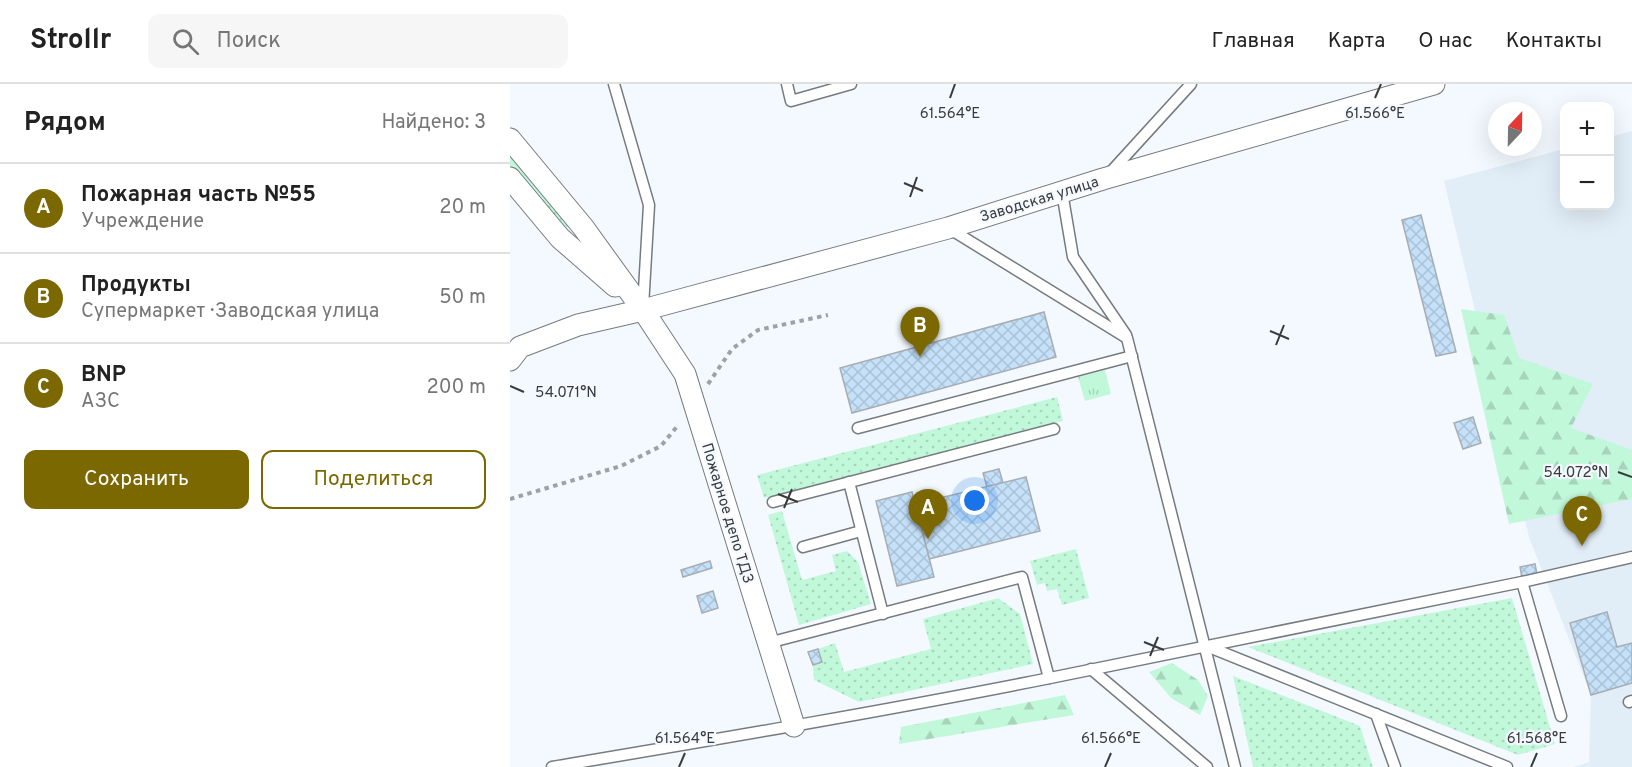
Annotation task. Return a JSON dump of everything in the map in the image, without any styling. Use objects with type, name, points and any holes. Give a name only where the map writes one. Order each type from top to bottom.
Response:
[{"type":"street","name":"Заводская улица","points":[[510,360],[520,347],[568,329],[948,228],[1103,179],[1434,84]]},
{"type":"street","points":[[510,139],[583,227],[643,310]]},
{"type":"street","points":[[510,178],[560,238],[643,310]]},
{"type":"street","name":"Пожарное депо ТДЗ","points":[[643,310],[685,374],[794,726]]},
{"type":"lane","points":[[614,84],[649,205],[643,310]]},
{"type":"lane","points":[[787,84],[791,101],[851,84]]},
{"type":"lane","points":[[1103,179],[1191,84]]},
{"type":"lane","points":[[1062,192],[1073,257],[1127,338],[1235,767]]},
{"type":"lane","points":[[948,228],[1127,338]]},
{"type":"lane","points":[[858,428],[1132,356]]},
{"type":"lane","points":[[773,502],[1054,429]]},
{"type":"lane","points":[[849,482],[883,614]]},
{"type":"lane","points":[[804,548],[861,531]]},
{"type":"lane","points":[[552,767],[794,726],[1049,678],[1632,558]]},
{"type":"lane","points":[[768,643],[1022,577],[1049,678]]},
{"type":"lane","points":[[1522,582],[1561,716]]},
{"type":"lane","points":[[1204,645],[1507,767]]},
{"type":"lane","points":[[1091,669],[1207,767]]},
{"type":"lane","points":[[1376,714],[1395,767]]},
{"type":"shaded area","points":[[1632,131],[1632,767],[1574,767],[1589,762],[1591,695],[1529,537],[1444,181],[1560,150],[1560,210],[1614,210],[1614,136]]},
{"type":"green space","points":[[510,150],[570,223],[563,232],[510,168]]},
{"type":"green space","points":[[1461,309],[1504,315],[1519,358],[1593,384],[1571,428],[1632,450],[1632,499],[1509,524]]},
{"type":"green space","points":[[1105,370],[1111,394],[1085,401],[1078,377]]},
{"type":"green space","points":[[1057,397],[1063,421],[764,498],[757,475]]},
{"type":"green space","points":[[782,511],[802,580],[836,571],[832,555],[847,551],[858,562],[871,604],[799,625],[768,515]]},
{"type":"green space","points":[[1076,549],[1089,598],[1062,605],[1057,589],[1047,591],[1045,583],[1037,585],[1030,561]]},
{"type":"green space","points":[[998,598],[1020,614],[1033,664],[859,702],[814,680],[813,665],[822,662],[818,649],[835,643],[844,672],[931,649],[923,619]]},
{"type":"green space","points":[[1512,598],[1555,744],[1518,755],[1248,647]]},
{"type":"green space","points":[[1172,663],[1198,680],[1208,696],[1200,715],[1171,698],[1149,672]]},
{"type":"green space","points":[[1233,676],[1360,726],[1373,767],[1253,767]]},
{"type":"green space","points":[[1065,695],[1074,715],[899,744],[901,727]]},
{"type":"building","points":[[1421,215],[1456,352],[1436,356],[1402,220]]},
{"type":"building","points":[[1044,312],[1056,357],[852,413],[840,368]]},
{"type":"building","points":[[1473,417],[1481,443],[1463,449],[1454,423]]},
{"type":"building","points":[[999,469],[1003,483],[987,487],[983,473]]},
{"type":"building","points":[[1026,477],[1040,531],[929,559],[915,504]]},
{"type":"building","points":[[912,492],[934,577],[897,586],[876,501]]},
{"type":"building","points":[[710,561],[712,568],[683,577],[681,570]]},
{"type":"building","points":[[1535,564],[1537,574],[1522,577],[1520,567]]},
{"type":"building","points":[[713,591],[718,608],[702,613],[697,596]]},
{"type":"building","points":[[1607,612],[1617,647],[1632,643],[1632,683],[1591,695],[1570,623]]},
{"type":"building","points":[[818,649],[822,662],[813,665],[808,652]]},
{"type":"place","name":"Продукты","points":[[920,357]]},
{"type":"place","name":"Пожарная часть №55","points":[[928,539]]},
{"type":"place","name":"BNP","points":[[1582,546]]}]
